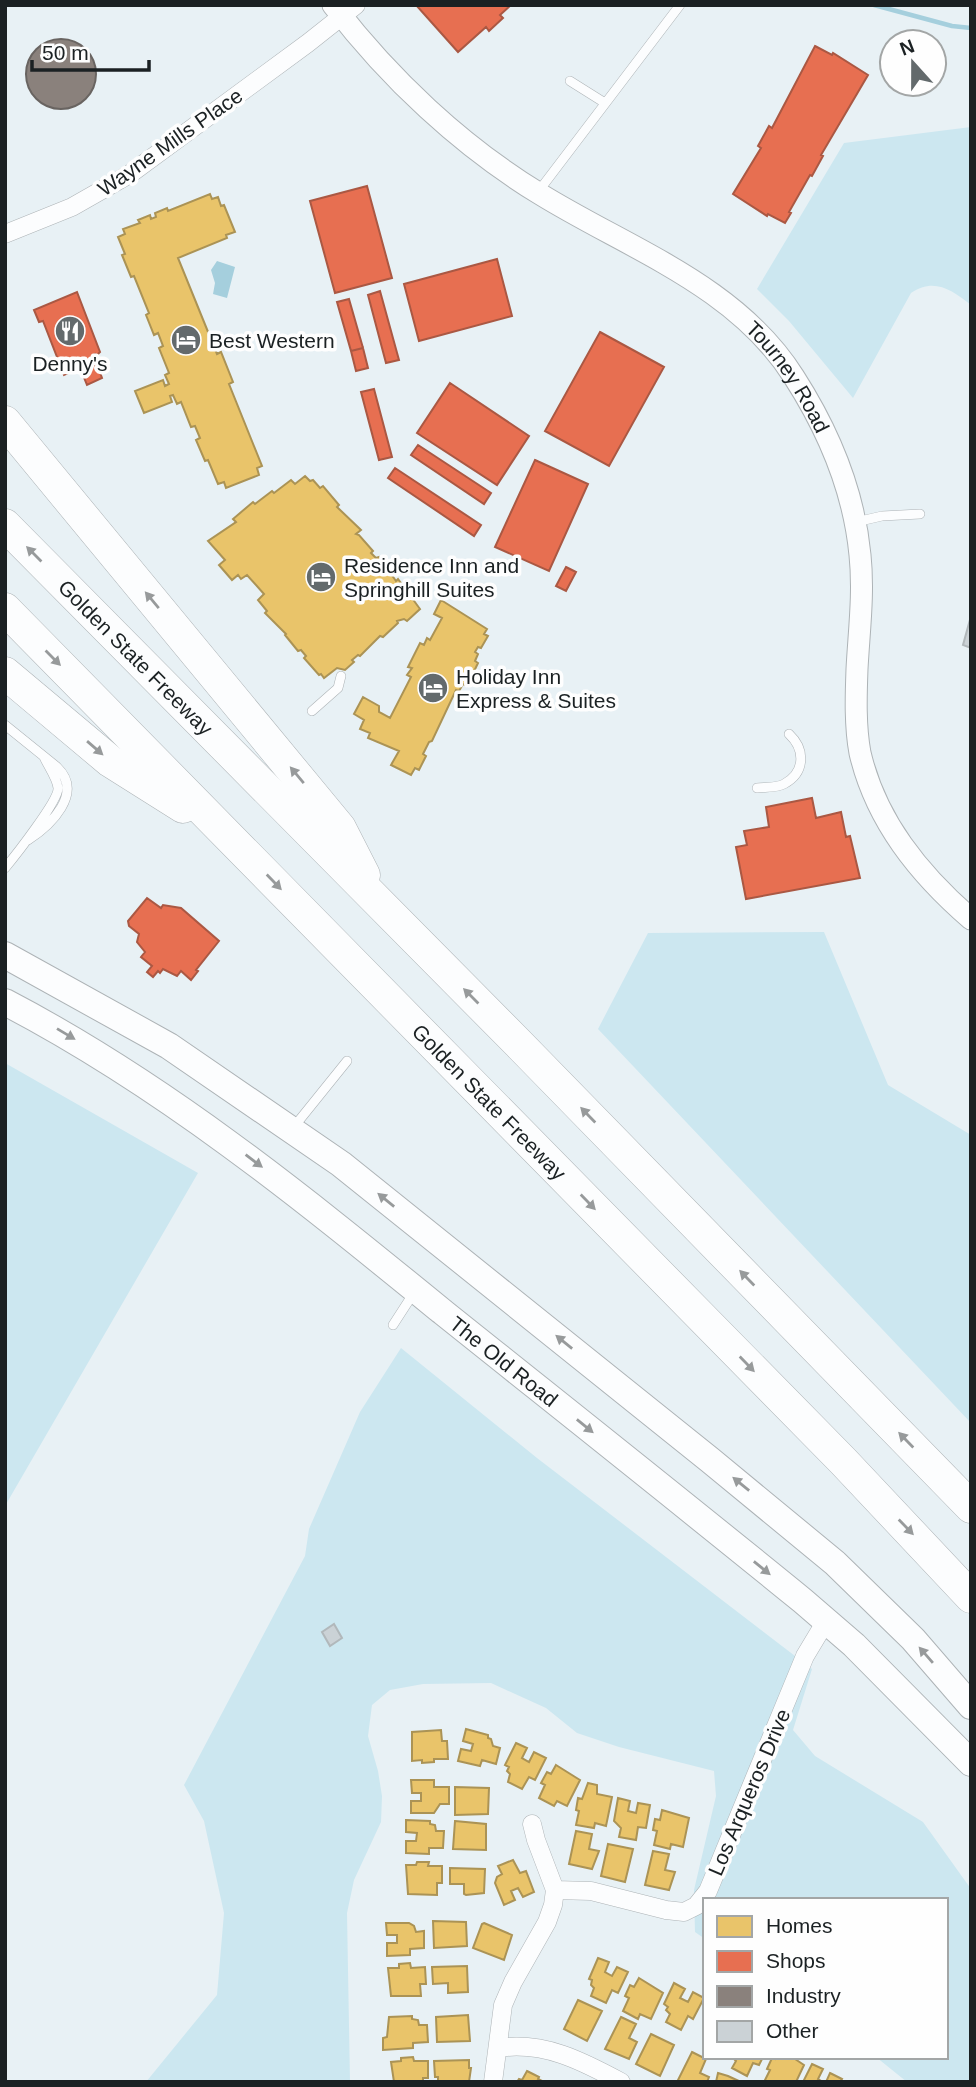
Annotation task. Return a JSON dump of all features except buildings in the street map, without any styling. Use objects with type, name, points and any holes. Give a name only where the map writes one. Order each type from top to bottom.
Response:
[{"type":"highway","points":[[5,422],[340,828],[375,899]]},
{"type":"highway","name":"Golden State Freeway","points":[[5,525],[971,1507]]},
{"type":"highway","name":"Golden State Freeway","points":[[5,609],[843,1461],[971,1597]]},
{"type":"highway","points":[[5,673],[110,761],[226,833]]},
{"type":"main road","points":[[5,955],[169,1046],[341,1164],[798,1531],[913,1639],[971,1706]]},
{"type":"main road","name":"The Old Road","points":[[5,1002],[60,1030],[111,1061],[255,1161],[826,1621],[911,1701],[971,1763]]},
{"type":"street","name":"Tourney Road","points":[[344,9],[393,74],[450,130],[537,193],[687,275],[728,304],[762,334],[793,375],[817,415],[837,462],[855,523],[862,587],[857,723],[860,751],[868,779],[879,807],[910,857],[945,897],[971,919]]},
{"type":"street","name":"Wayne Mills Place","points":[[5,234],[72,207],[130,174],[344,9]]},
{"type":"street","name":"Los Arqueros Drive","points":[[555,1890],[591,1891],[666,1910],[684,1912],[696,1906],[708,1891],[805,1656],[826,1621]]},
{"type":"street","points":[[493,2082],[503,2005],[547,1922],[553,1905],[555,1890],[532,1824]]},
{"type":"street","points":[[498,2048],[516,2046],[545,2049],[585,2062],[621,2082]]},
{"type":"lane","points":[[537,193],[680,5]]},
{"type":"lane","points":[[570,81],[605,103]]},
{"type":"lane","points":[[855,523],[882,516],[920,514]]},
{"type":"lane","points":[[312,711],[338,688],[341,676]]},
{"type":"lane","points":[[5,725],[63,772],[68,794],[46,828],[28,840],[5,868]]},
{"type":"lane","points":[[757,788],[783,785],[795,775],[802,757],[799,744],[789,734]]},
{"type":"lane","points":[[292,1130],[347,1061]]},
{"type":"lane","points":[[393,1325],[416,1289]]},
{"type":"shaded area","points":[[971,127],[971,305],[942,287],[927,286],[911,293],[853,398],[789,321],[757,289],[844,143]]},
{"type":"shaded area","points":[[217,261],[235,267],[227,298],[213,294],[215,283],[211,270]]},
{"type":"shaded area","points":[[824,932],[888,1085],[971,1135],[971,1423],[598,1029],[648,933]]},
{"type":"shaded area","points":[[5,1063],[198,1173],[5,1506]]},
{"type":"shaded area","points":[[401,1348],[537,1458],[812,1669],[793,1730],[815,1756],[923,1822],[971,1889],[971,2082],[907,2082],[878,2059],[948,2059],[948,1898],[703,1898],[703,1938],[695,1932],[694,1890],[716,1796],[714,1771],[619,1747],[577,1733],[546,1708],[491,1683],[423,1684],[390,1690],[372,1705],[368,1736],[382,1796],[381,1822],[354,1880],[347,1913],[350,2082],[146,2082],[217,1995],[224,1913],[204,1821],[184,1785],[305,1556],[309,1529],[360,1412]]},
{"type":"waterway","points":[[874,5],[952,26],[971,28]]},
{"type":"place","name":"Denny's","points":[[70,331]]},
{"type":"place","name":"Best Western","points":[[186,340]]},
{"type":"place","name":"Residence Inn and Springhill Suites","points":[[321,577]]},
{"type":"place","name":"Holiday Inn Express & Suites","points":[[433,688]]}]
